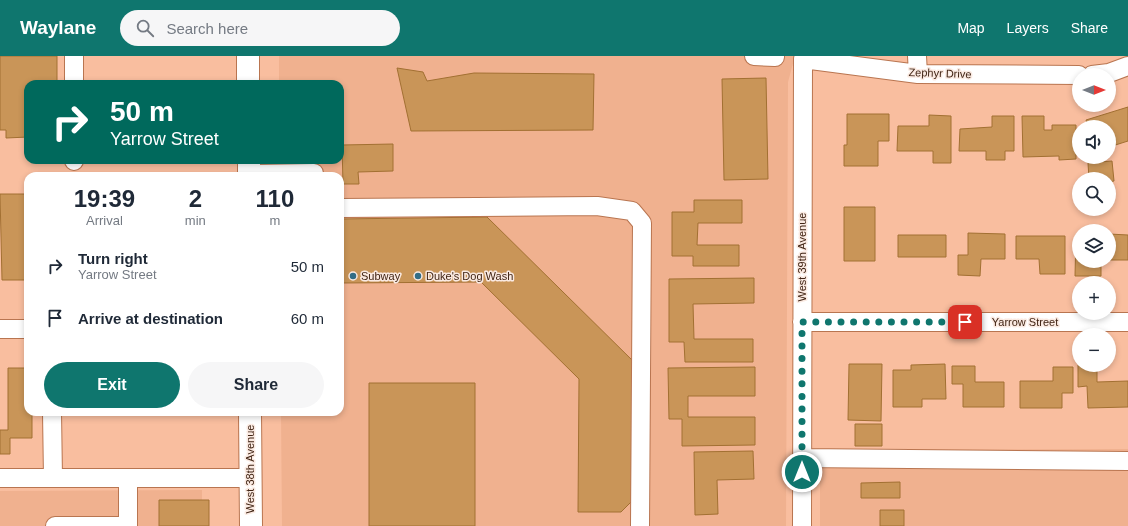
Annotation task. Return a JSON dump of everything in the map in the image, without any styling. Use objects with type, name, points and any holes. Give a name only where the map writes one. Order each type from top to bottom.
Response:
[{"type":"main road","points":[[248,56],[248,80]]},
{"type":"main road","name":"West 38th Avenue","points":[[250,416],[249,478],[251,526]]},
{"type":"street","points":[[74,56],[74,80]]},
{"type":"street","points":[[754,56],[774,58]]},
{"type":"street","name":"Zephyr Drive","points":[[803,59],[1072,75]]},
{"type":"street","name":"West 39th Avenue","points":[[802,526],[803,59]]},
{"type":"street","points":[[1116,70],[1128,66]]},
{"type":"street","points":[[249,170],[292,172]]},
{"type":"street","points":[[344,208],[597,206],[632,211],[642,223],[640,526]]},
{"type":"street","name":"Yarrow Street","points":[[802,322],[1128,322]]},
{"type":"street","points":[[0,329],[24,329]]},
{"type":"street","points":[[52,416],[53,478]]},
{"type":"street","points":[[802,458],[1128,461]]},
{"type":"street","points":[[0,478],[249,478]]},
{"type":"street","points":[[55,526],[128,526],[128,478]]},
{"type":"shaded area","points":[[279,56],[795,56],[788,82],[786,526],[282,526],[281,416],[344,416],[344,172],[280,172],[279,164],[344,164],[344,80],[279,80]]},
{"type":"shaded area","points":[[1128,449],[1128,526],[820,526],[820,450]]},
{"type":"shaded area","points":[[202,490],[202,526],[0,526],[0,491]]},
{"type":"building","points":[[0,56],[57,56],[57,80],[24,80],[24,137],[6,138],[6,130],[0,130]]},
{"type":"building","points":[[397,68],[423,72],[427,81],[474,73],[594,74],[593,130],[411,131]]},
{"type":"building","points":[[766,78],[768,179],[724,180],[722,79]]},
{"type":"building","points":[[1128,107],[1128,141],[1116,145],[1116,120],[1086,120],[1116,112]]},
{"type":"building","points":[[847,114],[889,114],[889,141],[878,141],[878,166],[844,166],[844,145],[847,145]]},
{"type":"building","points":[[929,115],[951,116],[951,163],[933,163],[933,151],[897,151],[898,126],[929,126]]},
{"type":"building","points":[[992,116],[1014,116],[1014,151],[1005,151],[1005,160],[986,160],[986,151],[959,151],[960,129],[992,127]]},
{"type":"building","points":[[1022,116],[1044,116],[1044,130],[1052,130],[1052,125],[1072,125],[1072,159],[1059,160],[1059,156],[1023,157]]},
{"type":"building","points":[[393,144],[393,171],[358,172],[359,184],[344,184],[342,164],[344,164],[344,145]]},
{"type":"building","points":[[1088,164],[1112,164],[1113,172],[1089,172]]},
{"type":"building","points":[[0,194],[24,194],[24,280],[2,280]]},
{"type":"building","points":[[694,200],[742,200],[742,223],[698,223],[697,245],[739,245],[739,266],[693,266],[693,256],[672,256],[672,212],[694,212]]},
{"type":"building","points":[[844,207],[875,207],[875,261],[844,261]]},
{"type":"building","points":[[487,217],[634,362],[633,500],[621,512],[578,512],[579,379],[481,282],[344,283],[344,219]]},
{"type":"building","points":[[968,233],[1005,234],[1005,259],[981,259],[980,276],[958,275],[958,255],[968,255]]},
{"type":"building","points":[[1116,234],[1128,235],[1128,260],[1116,260]]},
{"type":"building","points":[[898,235],[946,235],[946,257],[898,257]]},
{"type":"building","points":[[1016,236],[1065,236],[1065,274],[1040,274],[1039,259],[1016,259]]},
{"type":"building","points":[[1075,268],[1101,268],[1101,276],[1075,276]]},
{"type":"building","points":[[754,278],[754,303],[693,304],[694,339],[753,339],[753,362],[685,362],[684,342],[669,342],[669,279]]},
{"type":"building","points":[[849,364],[882,364],[881,421],[848,420]]},
{"type":"building","points":[[945,364],[946,399],[922,399],[922,407],[893,407],[893,370],[911,370],[911,365]]},
{"type":"building","points":[[952,366],[975,366],[975,382],[1004,382],[1004,407],[963,407],[963,384],[952,384]]},
{"type":"building","points":[[755,367],[755,396],[688,396],[688,417],[755,417],[755,445],[682,446],[682,419],[669,419],[668,368]]},
{"type":"building","points":[[1053,367],[1072,367],[1073,393],[1062,393],[1062,408],[1020,408],[1020,381],[1053,381]]},
{"type":"building","points":[[8,368],[24,368],[24,416],[32,416],[32,438],[10,438],[10,454],[0,454],[0,430],[8,430]]},
{"type":"building","points":[[1078,372],[1097,372],[1097,382],[1128,381],[1128,407],[1088,408],[1087,386],[1078,387]]},
{"type":"building","points":[[369,383],[475,383],[475,526],[369,526]]},
{"type":"building","points":[[855,424],[882,424],[882,446],[855,446]]},
{"type":"building","points":[[753,451],[754,479],[717,480],[718,514],[695,515],[694,452]]},
{"type":"building","points":[[900,482],[900,498],[861,498],[861,483]]},
{"type":"building","points":[[159,500],[209,500],[209,526],[159,526]]},
{"type":"building","points":[[880,510],[904,510],[904,526],[880,526]]},
{"type":"place","name":"Subway","points":[[353,276]]},
{"type":"place","name":"Duke's Dog Wash","points":[[418,276]]},
{"type":"route","points":[[802,472],[802,322],[965,322]]}]
